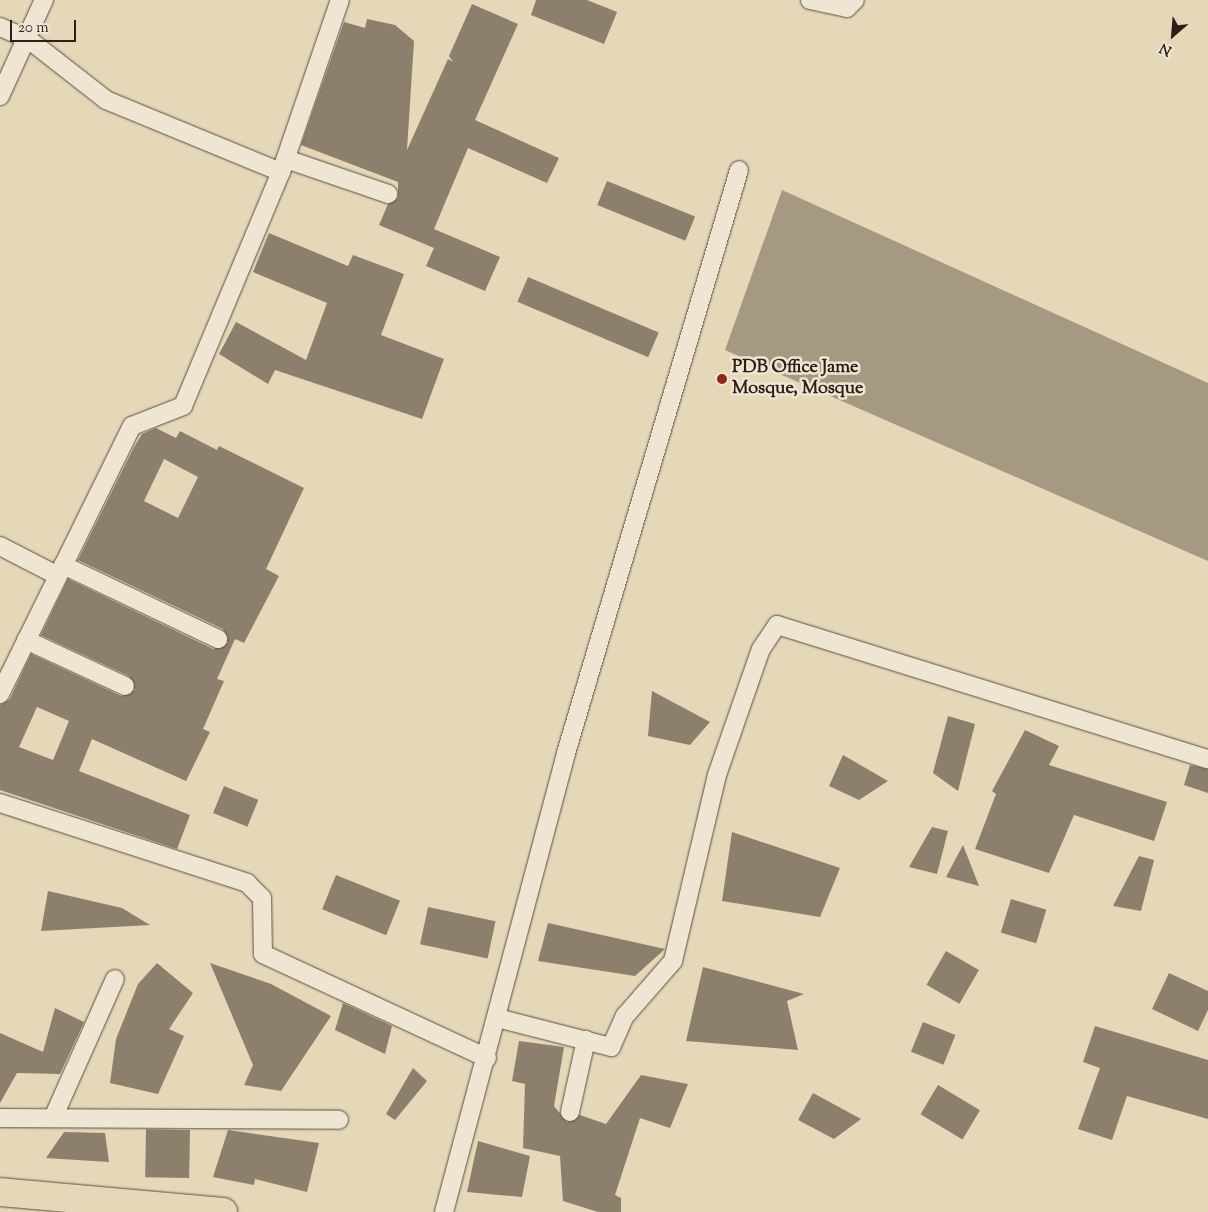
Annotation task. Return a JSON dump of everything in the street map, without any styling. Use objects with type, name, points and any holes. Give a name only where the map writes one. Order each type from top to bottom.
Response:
[{"type":"highway","points":[[0,1192],[223,1212]]},
{"type":"street","points":[[0,96],[28,40],[44,0]]},
{"type":"street","points":[[0,694],[132,426],[182,406],[283,165],[340,0]]},
{"type":"street","points":[[810,0],[847,8],[855,0]]},
{"type":"street","points":[[0,27],[28,40],[106,100],[283,165],[388,194]]},
{"type":"street","points":[[444,1212],[498,1018],[566,753],[739,170]]},
{"type":"street","points":[[0,546],[61,570],[218,639]]},
{"type":"street","points":[[498,1018],[611,1047],[625,1016],[672,961],[717,775],[758,657],[777,625],[1208,759]]},
{"type":"street","points":[[26,640],[125,686]]},
{"type":"street","points":[[0,803],[246,883],[262,898],[262,954],[487,1058]]},
{"type":"street","points":[[53,1118],[115,979]]},
{"type":"street","points":[[570,1112],[586,1040]]},
{"type":"street","points":[[0,1118],[339,1120]]},
{"type":"shaded area","points":[[782,190],[1208,383],[1208,561],[725,350]]},
{"type":"building","points":[[536,0],[587,0],[617,12],[604,44],[531,15]]},
{"type":"building","points":[[472,4],[518,24],[475,120],[559,158],[547,183],[468,148],[434,229],[500,257],[485,291],[426,266],[434,248],[379,225],[388,204],[398,198],[398,182],[301,145],[344,22],[365,28],[367,19],[395,25],[414,41],[407,150],[448,59],[453,62],[449,56]]},
{"type":"building","points":[[607,181],[695,217],[685,241],[597,205]]},
{"type":"building","points":[[269,233],[348,266],[353,255],[404,274],[381,335],[444,359],[422,419],[275,370],[268,384],[219,354],[236,322],[306,360],[327,303],[253,272]]},
{"type":"building","points":[[528,277],[659,332],[648,357],[517,302]]},
{"type":"building","points":[[156,428],[176,438],[180,431],[217,450],[219,446],[304,488],[266,569],[279,576],[244,643],[235,639],[217,679],[224,681],[203,729],[210,732],[186,781],[92,739],[79,771],[190,815],[177,849],[0,790],[0,705],[10,699],[31,654],[121,696],[135,690],[129,676],[41,635],[68,579],[213,649],[228,643],[223,629],[78,560],[142,434]],"holes":[[[164,459],[198,477],[178,518],[144,501]],[[37,707],[69,721],[53,760],[19,747]]]},
{"type":"building","points":[[652,691],[710,722],[690,745],[648,736]]},
{"type":"building","points":[[948,716],[975,724],[958,791],[933,773]]},
{"type":"building","points":[[1025,730],[1059,746],[1049,765],[1167,802],[1154,841],[1074,815],[1049,873],[975,849],[996,794],[992,791]]},
{"type":"building","points":[[843,755],[888,781],[859,800],[829,786]]},
{"type":"building","points":[[1190,765],[1208,769],[1208,793],[1184,785]]},
{"type":"building","points":[[224,786],[258,800],[247,827],[213,813]]},
{"type":"building","points":[[932,827],[948,831],[937,874],[909,867]]},
{"type":"building","points":[[732,832],[840,868],[820,917],[722,901]]},
{"type":"building","points":[[963,845],[979,886],[946,877]]},
{"type":"building","points":[[1139,856],[1154,860],[1141,911],[1113,906]]},
{"type":"building","points":[[336,875],[400,901],[386,935],[322,909]]},
{"type":"building","points":[[48,891],[122,908],[150,925],[41,931]]},
{"type":"building","points":[[1011,899],[1046,910],[1036,943],[1001,932]]},
{"type":"building","points":[[428,907],[495,921],[488,959],[420,944]]},
{"type":"building","points":[[548,923],[665,949],[635,976],[538,961]]},
{"type":"building","points":[[946,951],[979,970],[959,1004],[926,985]]},
{"type":"building","points":[[157,963],[193,993],[169,1029],[184,1036],[158,1094],[110,1083],[116,1039],[138,984]]},
{"type":"building","points":[[210,963],[271,984],[331,1016],[281,1091],[244,1085],[253,1065]]},
{"type":"building","points":[[703,967],[804,994],[787,1001],[798,1050],[686,1041]]},
{"type":"building","points":[[1169,973],[1208,991],[1208,1010],[1198,1031],[1152,1009]]},
{"type":"building","points":[[343,1003],[392,1026],[385,1054],[335,1030]]},
{"type":"building","points":[[55,1008],[84,1022],[60,1074],[17,1073],[0,1103],[0,1033],[43,1052]]},
{"type":"building","points":[[923,1022],[955,1035],[943,1065],[911,1052]]},
{"type":"building","points":[[1095,1026],[1208,1060],[1208,1119],[1127,1096],[1112,1140],[1078,1129],[1100,1068],[1083,1062]]},
{"type":"building","points":[[519,1041],[564,1047],[554,1106],[567,1122],[580,1115],[606,1124],[641,1075],[688,1084],[670,1128],[640,1118],[615,1195],[621,1198],[621,1212],[598,1212],[563,1201],[560,1156],[523,1148],[525,1084],[512,1081]]},
{"type":"building","points":[[413,1068],[427,1081],[395,1120],[386,1114]]},
{"type":"building","points":[[938,1085],[980,1110],[962,1139],[920,1114]]},
{"type":"building","points":[[813,1093],[861,1119],[834,1139],[798,1120]]},
{"type":"building","points":[[146,1129],[190,1130],[189,1178],[145,1177]]},
{"type":"building","points":[[228,1130],[319,1143],[307,1192],[255,1179],[254,1185],[213,1177]]},
{"type":"building","points":[[64,1132],[105,1133],[109,1162],[46,1158]]},
{"type":"building","points":[[478,1141],[530,1156],[522,1197],[467,1192]]},
{"type":"place","name":"PDB Office Jame Mosque, Mosque","points":[[722,379]]}]
